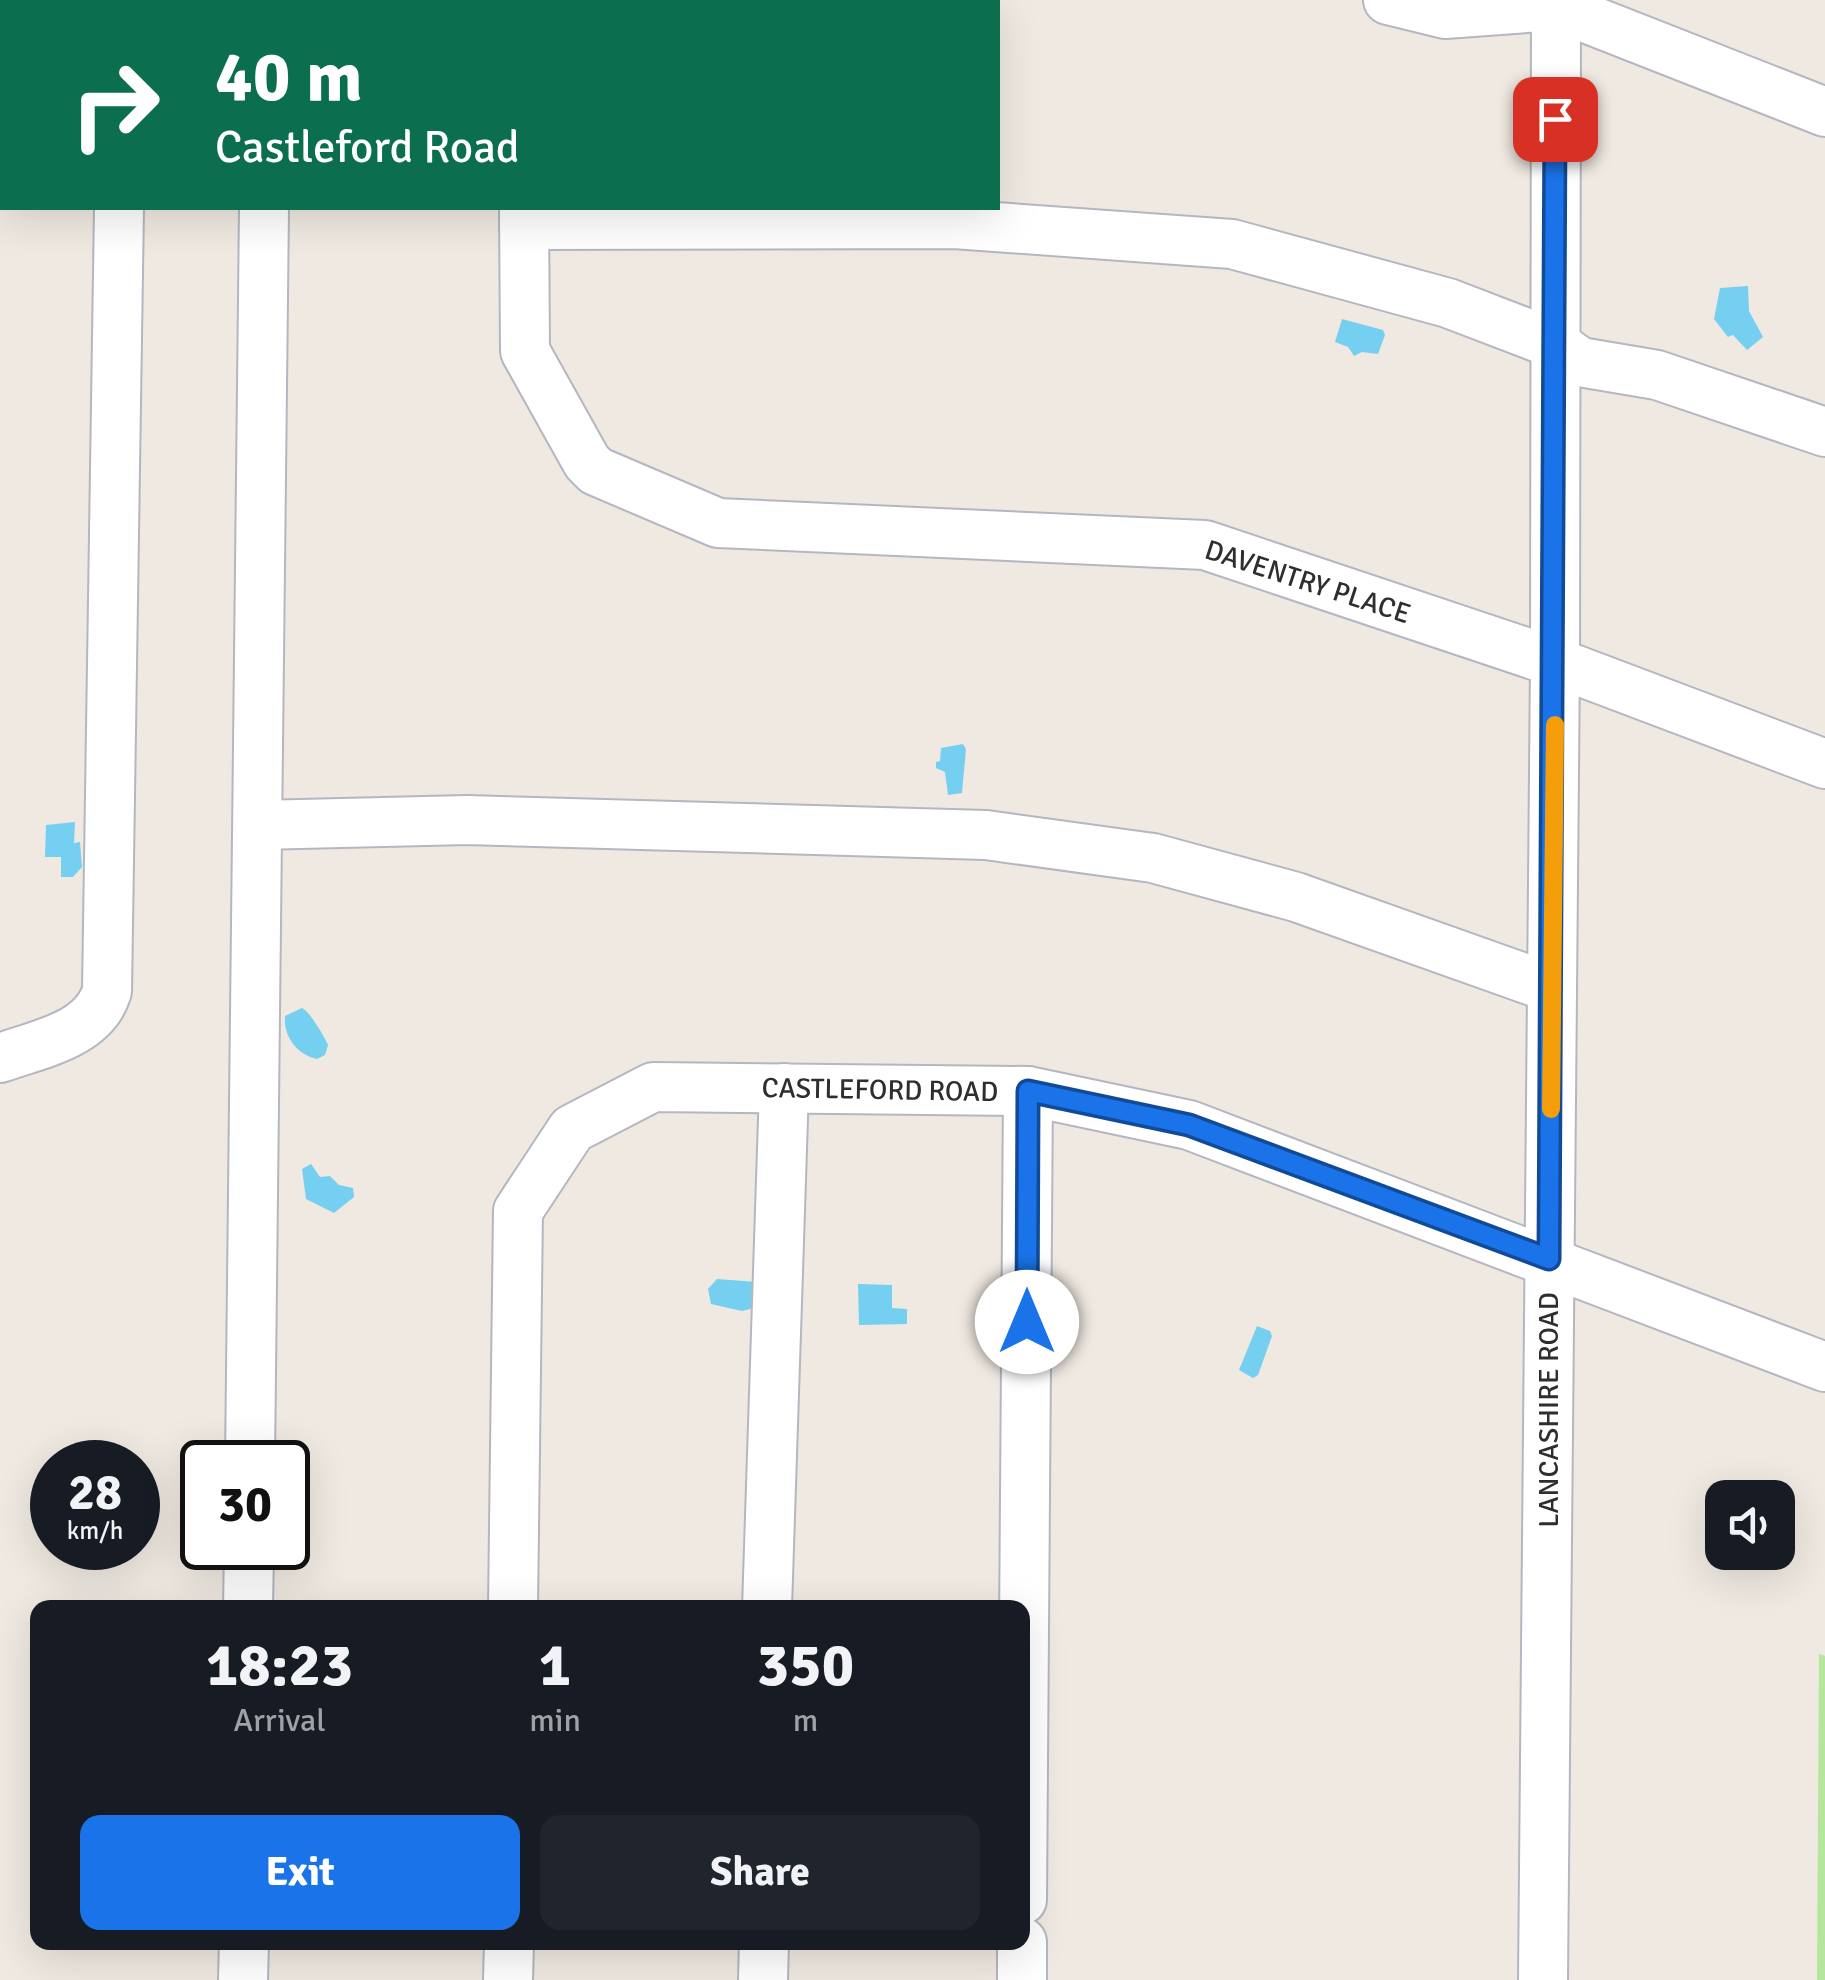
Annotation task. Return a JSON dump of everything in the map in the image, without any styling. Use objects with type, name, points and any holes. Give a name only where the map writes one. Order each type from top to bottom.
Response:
[{"type":"street","points":[[1388,0],[1445,14],[1555,3],[1825,112]]},
{"type":"street","name":"LANCASHIRE ROAD","points":[[1543,1980],[1555,662],[1555,3]]},
{"type":"street","points":[[0,1058],[58,1038],[90,1021],[102,1008],[107,990],[119,210]]},
{"type":"street","points":[[250,1440],[264,210]]},
{"type":"street","points":[[524,216],[954,224],[1232,244],[1448,304],[1555,344],[1580,362],[1657,376],[1825,432]]},
{"type":"street","name":"DAVENTRY PLACE","points":[[524,216],[525,351],[587,462],[596,471],[718,524],[1205,545],[1555,662],[1825,764]]},
{"type":"street","points":[[258,826],[467,820],[986,835],[1153,858],[1296,897],[1552,988]]},
{"type":"street","name":"CASTLEFORD ROAD","points":[[513,1600],[518,1211],[572,1129],[653,1087],[1028,1091],[1189,1125],[1825,1366]]},
{"type":"street","points":[[767,1600],[784,1088]]},
{"type":"street","points":[[1024,1600],[1028,1091]]},
{"type":"street","points":[[248,1600],[249,1570]]},
{"type":"street","points":[[243,1980],[244,1950]]},
{"type":"street","points":[[508,1980],[509,1950]]},
{"type":"street","points":[[763,1980],[764,1950]]},
{"type":"street","points":[[1022,1950],[1022,1980]]},
{"type":"green space","points":[[1819,1654],[1825,1656],[1825,1980],[1817,1980]]},
{"type":"water","points":[[1748,286],[1749,311],[1763,337],[1747,350],[1733,335],[1728,337],[1714,319],[1720,288]]},
{"type":"water","points":[[1342,319],[1383,330],[1378,354],[1362,352],[1354,356],[1348,347],[1335,342]]},
{"type":"water","points":[[963,744],[966,749],[962,793],[948,795],[945,772],[936,768],[936,762],[940,761],[941,748]]},
{"type":"water","points":[[75,822],[74,843],[80,842],[82,867],[73,877],[61,877],[61,857],[45,857],[46,825]]},
{"type":"water","points":[[302,1008],[328,1045],[325,1055],[317,1059],[298,1049],[286,1031],[285,1016]]},
{"type":"water","points":[[311,1164],[320,1177],[330,1176],[339,1185],[353,1188],[354,1197],[334,1213],[306,1199],[302,1169]]},
{"type":"water","points":[[717,1279],[757,1282],[754,1308],[742,1311],[711,1304],[708,1289]]},
{"type":"water","points":[[858,1284],[892,1285],[892,1308],[907,1309],[907,1324],[859,1325]]},
{"type":"water","points":[[1257,1326],[1270,1331],[1272,1336],[1258,1375],[1253,1378],[1239,1370]]},
{"type":"slow traffic","points":[[1551,1109],[1555,725]]},
{"type":"route","points":[[1027,1322],[1028,1091],[1189,1125],[1549,1259],[1555,119]]}]
